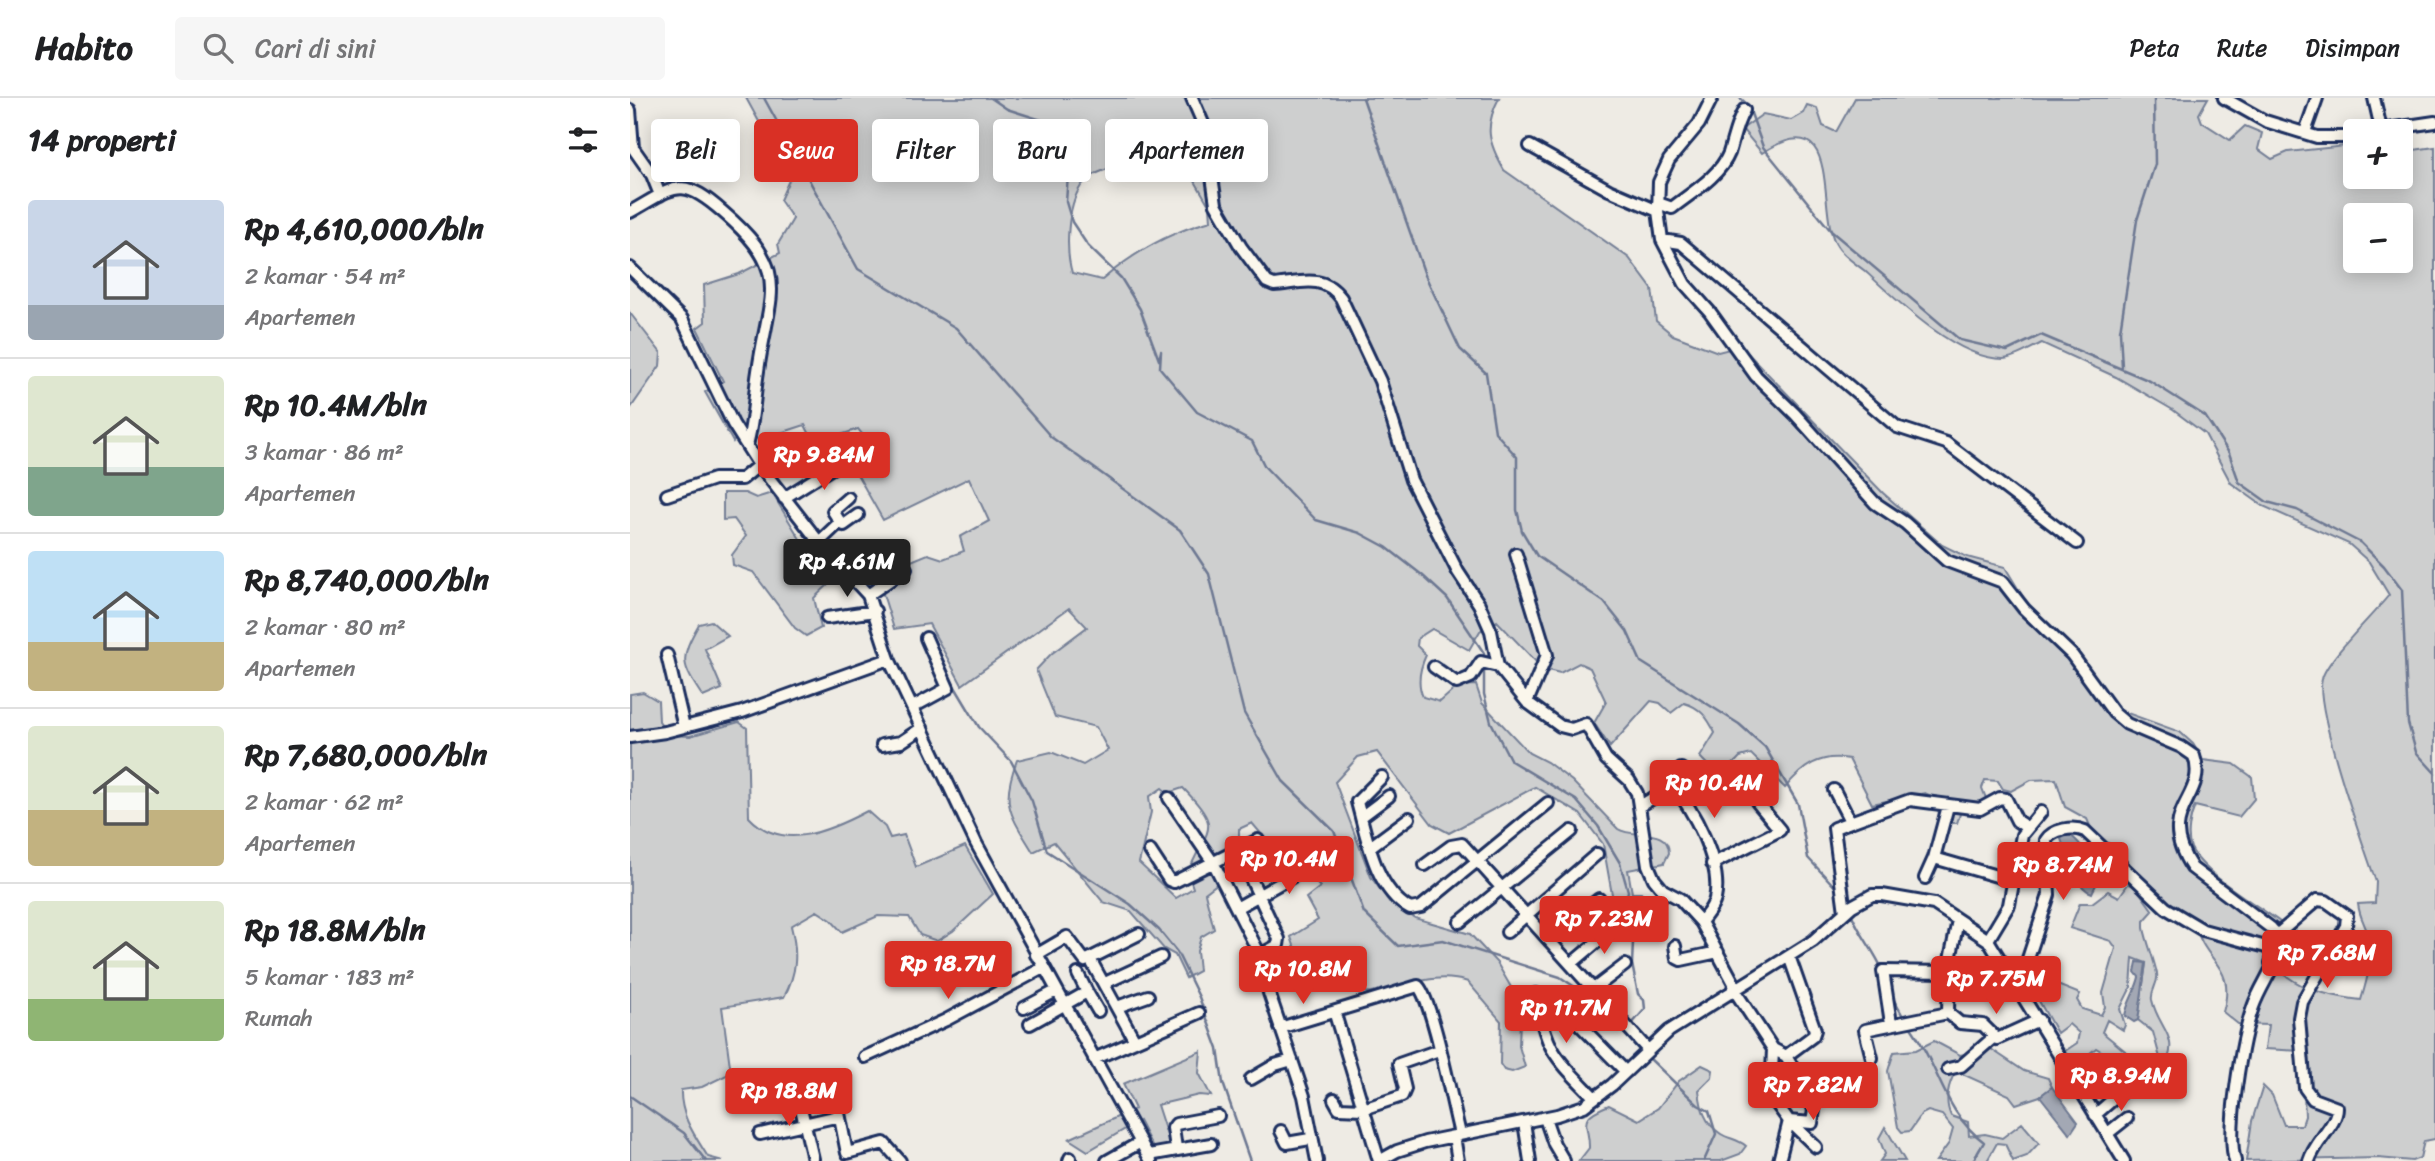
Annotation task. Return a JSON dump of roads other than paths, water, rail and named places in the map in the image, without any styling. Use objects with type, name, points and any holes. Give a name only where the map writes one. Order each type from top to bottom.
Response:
[{"type":"street","points":[[1192,98],[1205,128],[1216,204],[1255,266],[1267,282],[1274,285],[1324,281],[1334,287],[1341,298],[1380,381],[1411,480],[1458,572],[1479,604],[1491,632],[1489,664],[1527,702],[1560,726],[1572,729],[1586,724],[1606,759],[1633,786],[1640,806],[1648,865],[1654,878],[1663,890],[1680,899],[1701,922],[1735,990],[1773,1049],[1786,1056],[1811,1101],[1814,1115],[1810,1124],[1789,1121]]},
{"type":"street","points":[[1712,98],[1699,124],[1669,160],[1659,182],[1658,207],[1662,240],[1685,284],[1710,312],[1740,357],[1874,503],[1905,523],[1947,561],[2003,582],[2024,609],[2072,655],[2114,713],[2127,724],[2181,747],[2194,756],[2197,774],[2177,825],[2178,842],[2192,868],[2278,934],[2281,951],[2269,969]]},
{"type":"street","points":[[2305,132],[2317,98]]},
{"type":"street","points":[[2374,98],[2377,119]]},
{"type":"street","points":[[2227,100],[2265,121],[2317,136],[2343,137]]},
{"type":"street","points":[[630,110],[633,148],[652,175],[660,195]]},
{"type":"street","points":[[1530,146],[1609,190],[1658,207],[1672,208],[1707,181],[1728,155],[1735,125],[1744,110]]},
{"type":"street","points":[[2413,125],[2435,122]]},
{"type":"street","points":[[630,212],[683,186],[708,198],[763,251],[770,269],[772,293],[757,372],[755,414],[747,445]]},
{"type":"street","points":[[1662,240],[1681,243],[1897,427],[1946,443],[2077,543]]},
{"type":"street","points":[[630,268],[682,318],[733,424],[759,464],[819,542],[868,594],[876,611],[888,659],[976,843],[1150,1158],[1176,1148],[1211,1144]]},
{"type":"street","points":[[784,498],[848,458]]},
{"type":"street","points":[[667,495],[714,479],[738,478],[759,464]]},
{"type":"street","points":[[848,498],[833,511],[844,526],[858,515]]},
{"type":"street","points":[[819,542],[840,522]]},
{"type":"street","points":[[1516,554],[1547,654],[1527,702]]},
{"type":"street","points":[[868,594],[906,569]]},
{"type":"street","points":[[827,618],[876,611]]},
{"type":"street","points":[[913,707],[948,688],[926,638]]},
{"type":"street","points":[[667,655],[684,727]]},
{"type":"street","points":[[630,737],[684,727],[811,689],[888,659]]},
{"type":"street","points":[[1434,667],[1457,683],[1472,677],[1489,664]]},
{"type":"street","points":[[882,745],[901,742],[922,728]]},
{"type":"street","points":[[1640,806],[1658,795],[1681,769]]},
{"type":"street","points":[[1382,777],[1357,798],[1361,817],[1370,847],[1392,896],[1410,909],[1421,907],[1548,803]]},
{"type":"street","points":[[1671,781],[1693,809],[1712,864],[1715,902],[1701,922]]},
{"type":"street","points":[[1834,790],[1850,821]]},
{"type":"street","points":[[1361,817],[1389,796]]},
{"type":"street","points":[[1169,798],[1214,864],[1260,955],[1280,1028],[1304,1096],[1310,1139],[1317,1161]]},
{"type":"street","points":[[1834,828],[1910,800],[1985,809],[1996,798],[2004,798],[2017,821],[2026,827]]},
{"type":"street","points":[[1712,864],[1780,830],[1757,802]]},
{"type":"street","points":[[1925,878],[1934,858],[1948,806]]},
{"type":"street","points":[[1988,940],[2009,905],[2026,827],[2041,813]]},
{"type":"street","points":[[1830,815],[1834,828],[1841,892],[1848,909]]},
{"type":"street","points":[[1370,847],[1409,818]]},
{"type":"street","points":[[2018,989],[2049,895],[2046,840],[2054,833],[2075,828],[2085,831],[2166,908],[2203,930],[2266,947],[2274,954],[2252,1009],[2235,1100],[2235,1161]]},
{"type":"street","points":[[1460,922],[1572,831]]},
{"type":"street","points":[[1150,851],[1169,880],[1174,882],[1258,840]]},
{"type":"street","points":[[1425,865],[1455,843],[1462,844],[1595,988],[1645,1052]]},
{"type":"street","points":[[1238,851],[1279,939],[1278,945],[1260,955]]},
{"type":"street","points":[[1507,932],[1597,853]]},
{"type":"street","points":[[1934,858],[2014,881]]},
{"type":"street","points":[[1238,907],[1304,870]]},
{"type":"street","points":[[1335,1014],[1379,1161],[1408,1147],[1545,1118],[1584,1106],[1626,1072],[1645,1052],[1735,990],[1790,960],[1848,909],[1872,895],[1910,898],[1934,904],[1988,940],[2124,1161]]},
{"type":"street","points":[[1549,939],[1599,899]]},
{"type":"street","points":[[2278,934],[2317,900],[2326,901],[2347,916],[2346,926],[2300,1009],[2305,1088],[2313,1099],[2337,1108],[2336,1119],[2320,1135],[2309,1161]]},
{"type":"street","points":[[1948,1013],[1948,972],[1958,920]]},
{"type":"street","points":[[1571,964],[1617,925]]},
{"type":"street","points":[[1036,955],[1067,937],[1083,961],[1139,934]]},
{"type":"street","points":[[1675,946],[1677,958],[1681,960],[1718,952]]},
{"type":"street","points":[[1105,983],[1161,957]]},
{"type":"street","points":[[1090,958],[1135,1041]]},
{"type":"street","points":[[1786,1056],[1812,1036],[1815,1030],[1790,960]]},
{"type":"street","points":[[1595,988],[1625,965]]},
{"type":"street","points":[[865,1057],[946,1020],[1043,968]]},
{"type":"street","points":[[1894,1022],[1885,1000],[1885,971],[1948,972]]},
{"type":"street","points":[[1077,974],[1098,1011]]},
{"type":"street","points":[[1280,1028],[1335,1014],[1418,986],[1439,1050],[1457,1135],[1458,1161]]},
{"type":"street","points":[[1024,1008],[1056,991]]},
{"type":"street","points":[[1030,1024],[1087,992]]},
{"type":"street","points":[[1536,994],[1545,1041],[1554,1056],[1594,1097]]},
{"type":"street","points":[[1117,1007],[1148,996]]},
{"type":"street","points":[[1094,1059],[1199,1013]]},
{"type":"street","points":[[1872,1058],[1865,1030],[1894,1022],[1948,1013],[1960,1023],[1980,1023],[1994,1037],[2001,1038],[2039,1020]]},
{"type":"street","points":[[1575,1020],[1626,1072]]},
{"type":"street","points":[[1948,1069],[1961,1066],[1994,1037]]},
{"type":"street","points":[[1773,1049],[1770,1093],[1789,1121],[1816,1147]]},
{"type":"street","points":[[1334,1099],[1339,1108],[1363,1109],[1402,1096],[1405,1089],[1399,1067],[1402,1061],[1439,1050]]},
{"type":"street","points":[[1251,1079],[1275,1065],[1292,1060]]},
{"type":"street","points":[[833,1083],[849,1154],[884,1143],[900,1161]]},
{"type":"street","points":[[2095,1115],[2126,1088]]},
{"type":"street","points":[[797,1091],[813,1159]]},
{"type":"street","points":[[760,1135],[839,1116]]},
{"type":"street","points":[[1176,1148],[1173,1128],[1176,1124],[1218,1116]]},
{"type":"street","points":[[1545,1118],[1562,1158],[1549,1161]]},
{"type":"street","points":[[2108,1133],[2127,1118]]},
{"type":"street","points":[[1779,1161],[1789,1121]]},
{"type":"street","points":[[1524,1122],[1531,1161]]},
{"type":"street","points":[[1281,1131],[1287,1143],[1310,1139]]},
{"type":"street","points":[[1107,1161],[1141,1142]]},
{"type":"waterway","points":[[764,98],[858,269],[956,328],[1051,437],[1180,530],[1209,574],[1244,713],[1283,781],[1334,831],[1364,913],[1398,946],[1443,940],[1560,977],[1587,995],[1643,1052]]},
{"type":"waterway","points":[[991,98],[1007,109],[1054,124],[1068,175],[1066,202],[1072,222],[1088,246],[1121,278],[1140,309],[1159,360],[1161,351],[1160,368],[1197,412],[1252,441],[1265,467],[1316,520],[1360,533],[1386,547],[1422,575],[1447,598],[1484,653],[1484,659]]},
{"type":"waterway","points":[[1363,98],[1425,275],[1460,349],[1486,373],[1495,432],[1517,457],[1517,510],[1522,531],[1537,556],[1604,602],[1627,631],[1641,662],[1739,724],[1765,747],[1798,804],[1808,858],[1838,890]]},
{"type":"waterway","points":[[1740,98],[1748,105],[1763,147],[1831,231],[1960,340],[2007,351],[2041,335],[2150,381],[2205,416],[2229,453],[2239,482],[2267,502],[2297,510],[2361,543],[2384,566],[2402,590],[2408,723],[2416,752],[2435,773]]},
{"type":"waterway","points":[[2122,367],[2120,331],[2137,220],[2155,164],[2154,98]]},
{"type":"waterway","points":[[1484,666],[1484,694],[1491,722],[1511,761],[1576,800],[1598,826],[1620,863],[1628,891],[1624,910],[1626,928],[1633,942],[1632,964],[1638,994],[1644,1000],[1645,1009],[1631,1025]]},
{"type":"waterway","points":[[949,677],[979,727],[1011,761],[1032,801],[1047,851],[1130,904],[1159,930],[1177,952],[1199,997],[1218,1049],[1223,1083],[1250,1161]]},
{"type":"waterway","points":[[1831,932],[1852,915],[1850,910]]},
{"type":"waterway","points":[[1852,915],[1882,969]]},
{"type":"waterway","points":[[1890,993],[1904,1018]]},
{"type":"waterway","points":[[1910,1026],[1959,1117],[1984,1142],[1973,1161]]},
{"type":"waterway","points":[[1665,1042],[1676,1033]]},
{"type":"waterway","points":[[1648,1057],[1698,1105],[1709,1111],[1716,1134],[1704,1161]]},
{"type":"waterway","points":[[630,1096],[684,1133],[706,1161]]}]
